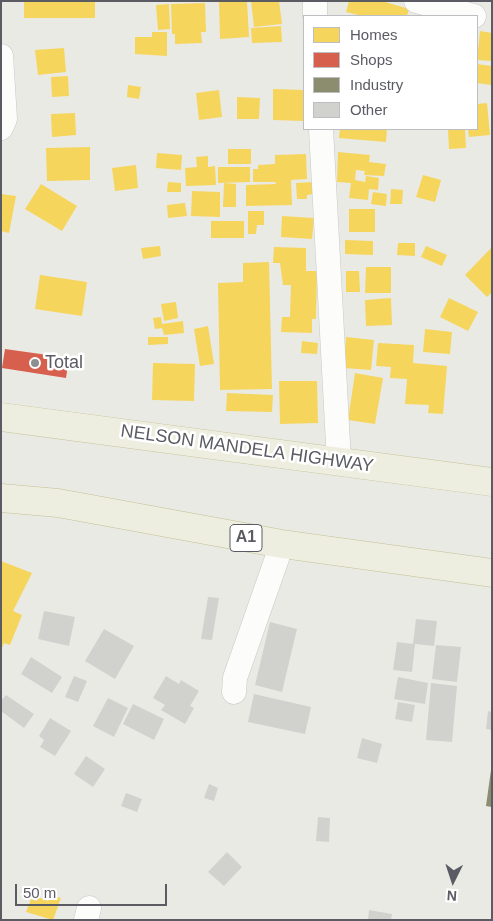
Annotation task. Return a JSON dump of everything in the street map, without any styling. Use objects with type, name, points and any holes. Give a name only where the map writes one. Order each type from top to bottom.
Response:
[{"type":"highway","name":"NELSON MANDELA HIGHWAY","points":[[1,417],[492,482]]},
{"type":"highway","name":"A1","points":[[1,498],[58,504],[282,544],[492,573]]},
{"type":"street","points":[[315,1],[315,15]]},
{"type":"street","points":[[416,1],[468,15]]},
{"type":"street","points":[[478,18],[492,22]]},
{"type":"street","points":[[1,56],[4,119],[1,128]]},
{"type":"street","points":[[321,130],[339,462]]},
{"type":"street","points":[[234,692],[235,678],[282,544]]},
{"type":"building: Homes","points":[[24,1],[95,1],[95,18],[24,18]]},
{"type":"building: Homes","points":[[219,1],[247,1],[249,37],[220,39]]},
{"type":"building: Homes","points":[[251,1],[279,1],[282,24],[254,27]]},
{"type":"building: Homes","points":[[349,1],[382,1],[409,9],[407,15],[358,15],[346,12]]},
{"type":"building: Homes","points":[[205,3],[206,32],[201,32],[202,43],[175,44],[175,34],[172,34],[171,4]]},
{"type":"building: Homes","points":[[169,4],[170,29],[158,30],[156,5]]},
{"type":"building: Homes","points":[[281,26],[282,42],[252,43],[251,28]]},
{"type":"building: Homes","points":[[480,31],[492,33],[492,61],[478,60]]},
{"type":"building: Homes","points":[[152,32],[167,32],[167,56],[135,54],[135,37],[152,37]]},
{"type":"building: Homes","points":[[64,48],[66,72],[38,75],[35,50]]},
{"type":"building: Homes","points":[[478,64],[492,66],[492,85],[478,83]]},
{"type":"building: Homes","points":[[68,76],[69,96],[52,97],[51,77]]},
{"type":"building: Homes","points":[[128,85],[141,87],[139,99],[127,97]]},
{"type":"building: Homes","points":[[273,89],[303,90],[303,121],[273,120]]},
{"type":"building: Homes","points":[[219,90],[222,117],[199,120],[196,93]]},
{"type":"building: Homes","points":[[237,97],[260,98],[259,119],[237,119]]},
{"type":"building: Homes","points":[[487,103],[490,135],[469,137],[468,130],[478,130],[478,104]]},
{"type":"building: Homes","points":[[75,113],[76,135],[52,137],[51,114]]},
{"type":"building: Homes","points":[[340,130],[387,130],[386,142],[339,138]]},
{"type":"building: Homes","points":[[448,130],[465,130],[466,148],[449,149]]},
{"type":"building: Homes","points":[[90,147],[90,180],[47,181],[46,148]]},
{"type":"building: Homes","points":[[228,149],[251,149],[251,164],[228,164]]},
{"type":"building: Homes","points":[[338,152],[370,155],[369,162],[386,164],[384,176],[364,175],[365,171],[356,170],[355,180],[365,182],[366,176],[379,178],[378,190],[369,189],[368,200],[349,198],[351,183],[337,182]]},
{"type":"building: Homes","points":[[157,153],[182,155],[181,170],[156,168]]},
{"type":"building: Homes","points":[[306,154],[307,179],[291,180],[292,205],[246,206],[246,185],[276,184],[275,182],[253,182],[253,169],[258,169],[258,165],[275,164],[275,155]]},
{"type":"building: Homes","points":[[208,156],[208,167],[215,166],[216,185],[186,186],[185,168],[197,167],[196,157]]},
{"type":"building: Homes","points":[[136,165],[138,188],[115,191],[112,168]]},
{"type":"building: Homes","points":[[218,167],[250,167],[250,182],[218,183]]},
{"type":"building: Homes","points":[[423,175],[441,180],[435,202],[416,197]]},
{"type":"building: Homes","points":[[168,182],[181,183],[181,192],[167,192]]},
{"type":"building: Homes","points":[[313,182],[314,194],[307,195],[307,199],[297,199],[296,183]]},
{"type":"building: Homes","points":[[224,183],[236,184],[236,207],[223,207]]},
{"type":"building: Homes","points":[[41,184],[77,206],[62,231],[25,209]]},
{"type":"building: Homes","points":[[391,189],[403,190],[402,204],[390,204]]},
{"type":"building: Homes","points":[[192,191],[220,192],[220,217],[191,216]]},
{"type":"building: Homes","points":[[373,192],[387,194],[386,206],[371,204]]},
{"type":"building: Homes","points":[[1,194],[16,196],[9,233],[1,231]]},
{"type":"building: Homes","points":[[185,203],[187,216],[168,218],[167,205]]},
{"type":"building: Homes","points":[[349,209],[375,209],[375,232],[349,232]]},
{"type":"building: Homes","points":[[248,211],[264,211],[264,225],[257,225],[256,234],[248,234]]},
{"type":"building: Homes","points":[[282,216],[314,218],[312,239],[281,237]]},
{"type":"building: Homes","points":[[211,221],[244,221],[244,238],[211,238]]},
{"type":"building: Homes","points":[[345,240],[373,241],[373,255],[345,254]]},
{"type":"building: Homes","points":[[398,243],[415,243],[415,256],[397,255]]},
{"type":"building: Homes","points":[[160,246],[161,256],[143,259],[141,248]]},
{"type":"building: Homes","points":[[426,246],[447,255],[442,266],[421,257]]},
{"type":"building: Homes","points":[[274,247],[306,248],[306,271],[317,271],[316,319],[312,319],[312,333],[281,332],[282,317],[290,317],[291,285],[283,285],[280,263],[273,263]]},
{"type":"building: Homes","points":[[492,247],[492,292],[487,297],[465,275]]},
{"type":"building: Homes","points":[[269,262],[272,389],[220,390],[218,283],[243,282],[243,263]]},
{"type":"building: Homes","points":[[366,267],[391,267],[391,293],[365,293]]},
{"type":"building: Homes","points":[[346,271],[359,271],[360,292],[346,292]]},
{"type":"building: Homes","points":[[40,275],[87,282],[82,316],[35,309]]},
{"type":"building: Homes","points":[[391,298],[392,325],[366,326],[365,300]]},
{"type":"building: Homes","points":[[449,298],[478,312],[468,331],[440,317]]},
{"type":"building: Homes","points":[[176,302],[178,318],[164,321],[161,304]]},
{"type":"building: Homes","points":[[161,317],[162,324],[183,321],[184,333],[164,335],[162,328],[155,329],[153,318]]},
{"type":"building: Homes","points":[[208,326],[214,364],[200,366],[194,329]]},
{"type":"building: Homes","points":[[425,329],[452,332],[450,354],[423,352]]},
{"type":"building: Homes","points":[[148,337],[168,337],[168,344],[148,345]]},
{"type":"building: Homes","points":[[346,337],[374,340],[371,370],[344,368]]},
{"type":"building: Homes","points":[[302,341],[318,343],[317,354],[301,353]]},
{"type":"building: Homes","points":[[378,343],[414,345],[413,363],[447,366],[443,414],[428,413],[429,405],[405,404],[407,379],[390,378],[391,367],[376,366]]},
{"type":"building: Homes","points":[[153,363],[195,364],[194,401],[152,400]]},
{"type":"building: Homes","points":[[355,373],[383,378],[375,424],[348,420]]},
{"type":"building: Homes","points":[[279,381],[317,381],[318,423],[280,424]]},
{"type":"building: Homes","points":[[227,393],[273,395],[272,412],[226,411]]},
{"type":"building: Homes","points":[[1,561],[32,573],[13,611],[22,615],[10,645],[4,643],[1,650]]},
{"type":"building: Homes","points":[[50,895],[61,898],[53,920],[26,912],[31,899],[37,901],[38,897],[48,901]]},
{"type":"building: Shops","name":"Total","points":[[5,349],[69,358],[66,378],[2,368]]},
{"type":"building: Industry","points":[[492,770],[492,807],[486,806]]},
{"type":"building: Other","points":[[208,597],[219,598],[212,640],[201,639]]},
{"type":"building: Other","points":[[44,611],[75,617],[69,646],[38,639]]},
{"type":"building: Other","points":[[416,619],[437,621],[434,646],[415,644],[412,672],[393,670],[397,642],[413,644]]},
{"type":"building: Other","points":[[270,622],[297,629],[282,692],[255,685]]},
{"type":"building: Other","points":[[104,629],[134,646],[115,679],[85,661]]},
{"type":"building: Other","points":[[436,645],[461,647],[457,682],[432,679]]},
{"type":"building: Other","points":[[31,657],[62,677],[52,693],[21,674]]},
{"type":"building: Other","points":[[74,676],[87,681],[78,702],[65,697]]},
{"type":"building: Other","points":[[166,676],[179,684],[181,680],[199,691],[190,706],[194,708],[185,724],[161,710],[165,705],[153,698]]},
{"type":"building: Other","points":[[398,677],[428,683],[425,704],[394,699]]},
{"type":"building: Other","points":[[431,683],[457,686],[452,742],[426,740]]},
{"type":"building: Other","points":[[254,694],[311,707],[305,734],[248,722]]},
{"type":"building: Other","points":[[6,695],[34,714],[24,728],[1,711],[1,701]]},
{"type":"building: Other","points":[[108,698],[128,708],[114,737],[93,726]]},
{"type":"building: Other","points":[[398,702],[415,705],[412,722],[395,719]]},
{"type":"building: Other","points":[[133,704],[164,719],[154,740],[123,724]]},
{"type":"building: Other","points":[[488,711],[492,712],[492,730],[486,729]]},
{"type":"building: Other","points":[[50,718],[71,731],[55,756],[40,747],[44,740],[39,736]]},
{"type":"building: Other","points":[[362,738],[382,744],[377,763],[357,758]]},
{"type":"building: Other","points":[[86,756],[105,769],[93,787],[74,774]]},
{"type":"building: Other","points":[[209,784],[218,788],[214,801],[204,798]]},
{"type":"building: Other","points":[[126,793],[142,799],[137,812],[121,806]]},
{"type":"building: Other","points":[[318,817],[330,818],[329,842],[316,841]]},
{"type":"building: Other","points":[[227,852],[242,867],[224,886],[208,872]]},
{"type":"building: Other","points":[[369,910],[392,914],[391,920],[368,920]]},
{"type":"place","name":"Total","points":[[35,363]]}]
